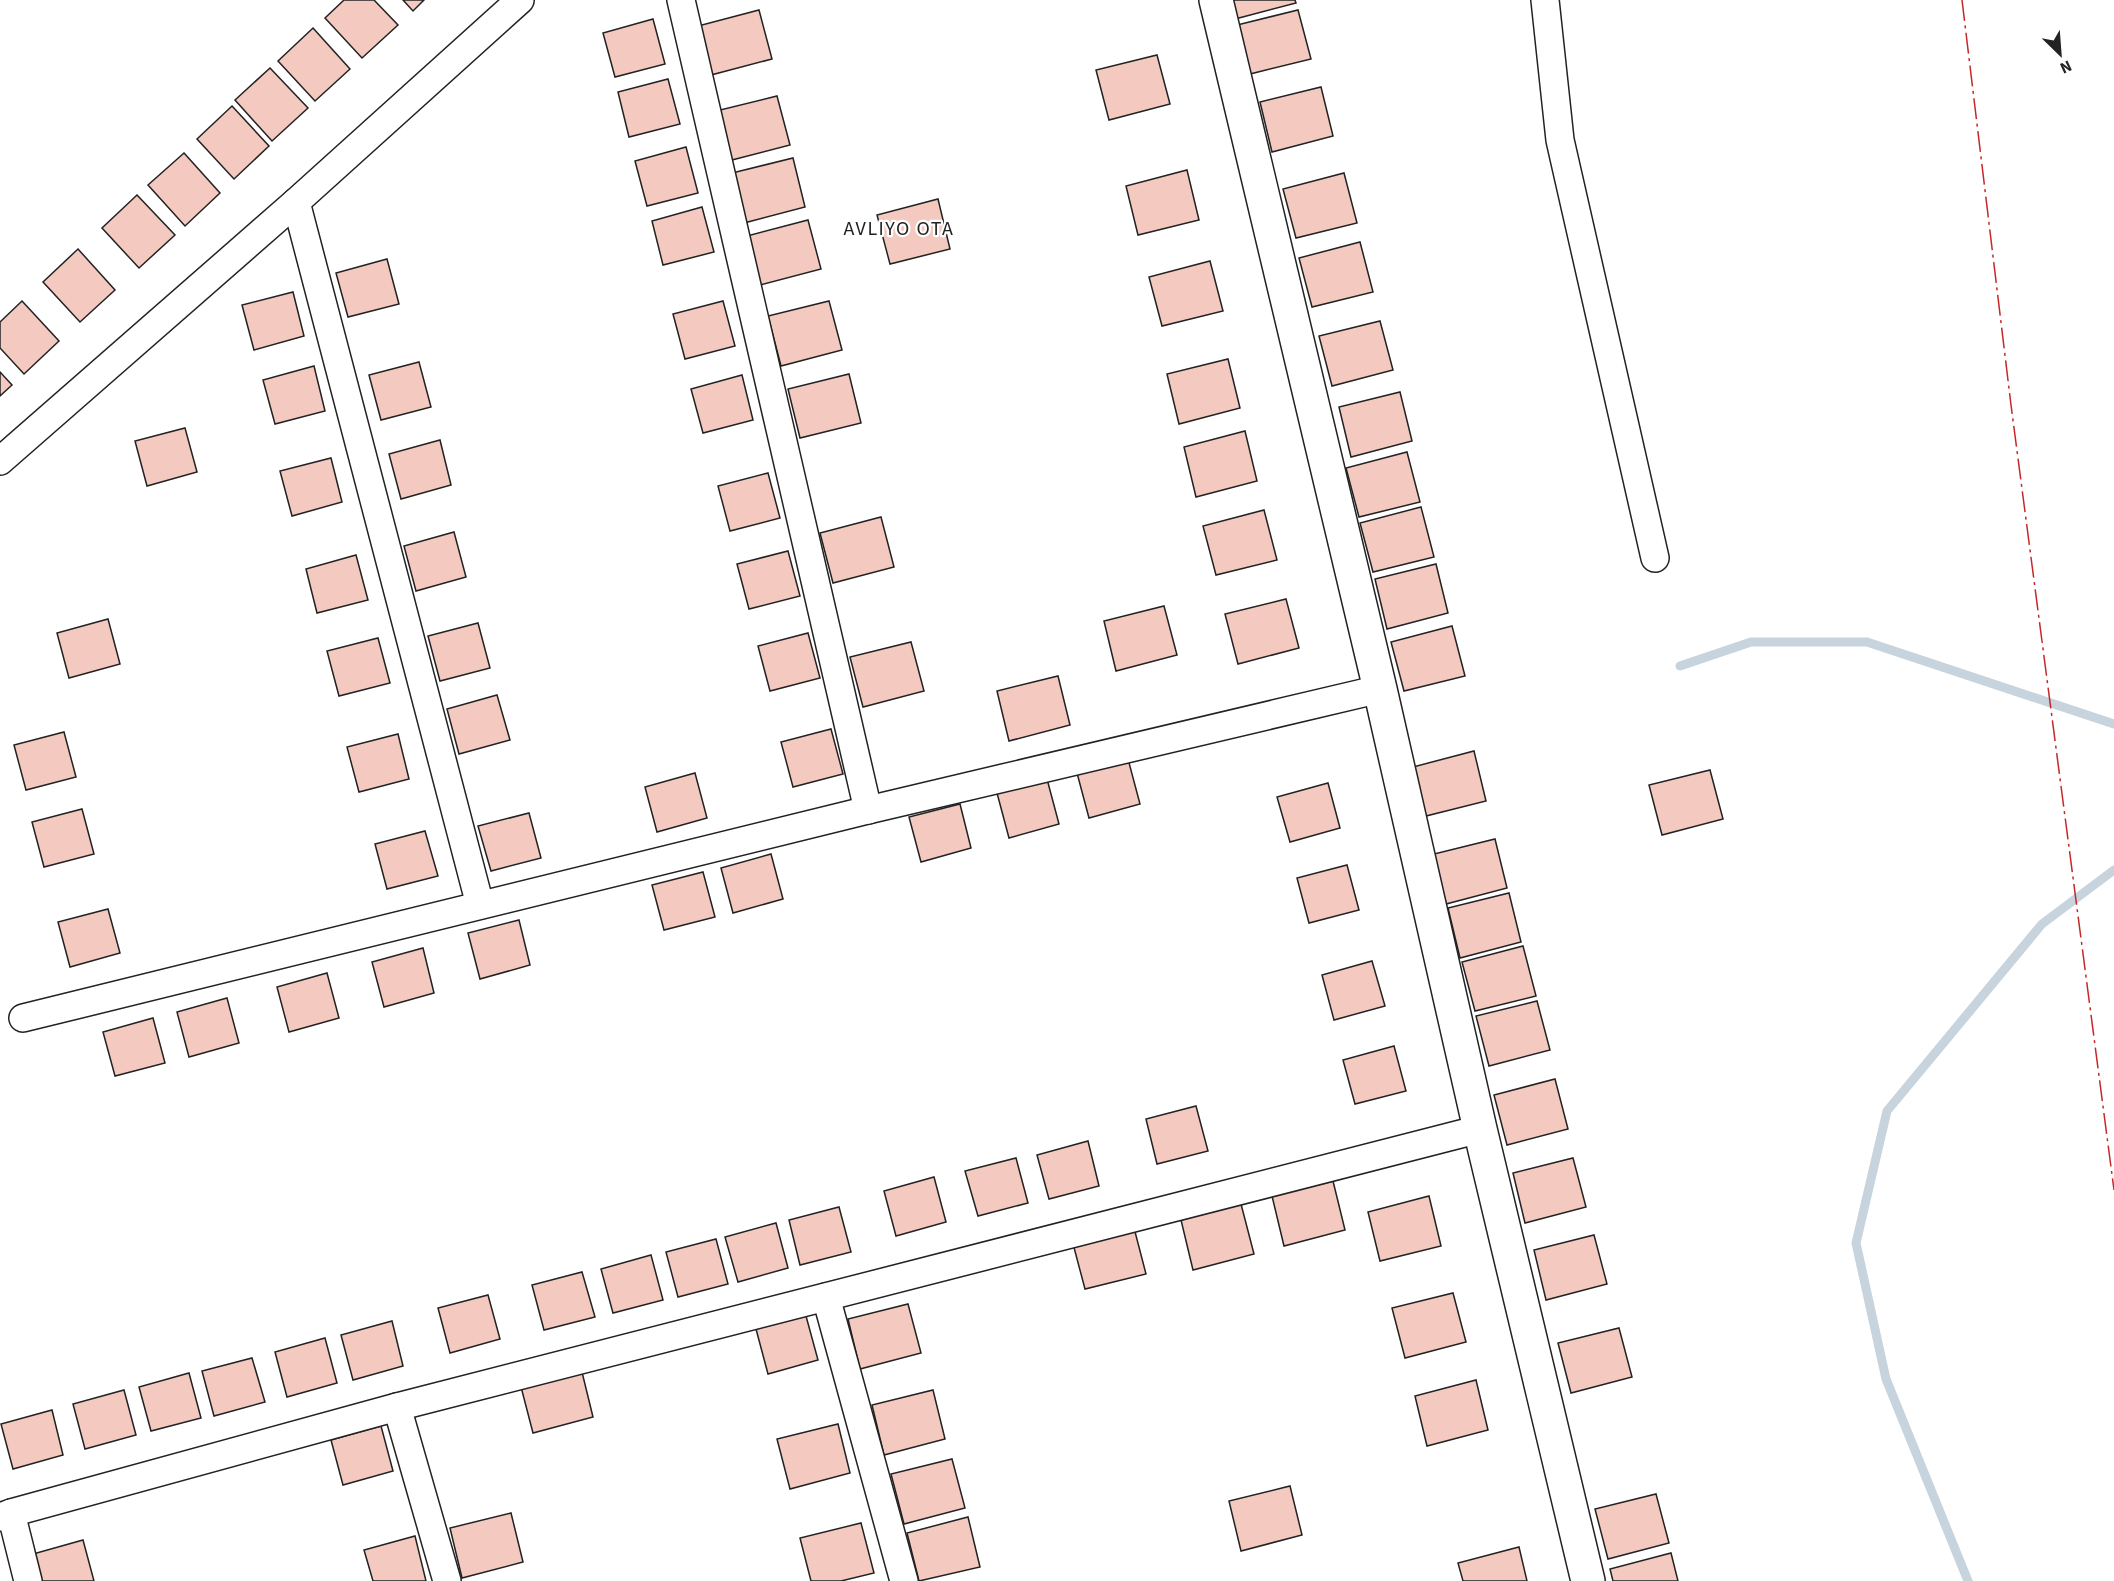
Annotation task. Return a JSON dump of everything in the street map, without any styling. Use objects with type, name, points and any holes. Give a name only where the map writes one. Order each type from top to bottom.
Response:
[{"type":"street","points":[[0,461],[296,202],[520,0]]},
{"type":"street","points":[[681,0],[868,810]]},
{"type":"street","points":[[1216,0],[1380,689],[1480,1129],[1588,1581]]},
{"type":"street","points":[[1545,0],[1560,140],[1655,558]]},
{"type":"street","points":[[296,202],[480,905]]},
{"type":"street","points":[[23,1018],[868,810],[1380,689]]},
{"type":"street","points":[[28,1581],[5,1515],[397,1407],[1480,1129]]},
{"type":"street","points":[[826,1297],[904,1581]]},
{"type":"street","points":[[397,1407],[447,1581]]},
{"type":"building","points":[[344,0],[374,0],[398,25],[362,58],[325,18]]},
{"type":"building","points":[[403,0],[424,0],[413,11]]},
{"type":"building","points":[[1230,0],[1295,0],[1296,3],[1235,19]]},
{"type":"building","points":[[759,10],[772,59],[711,75],[698,26]]},
{"type":"building","points":[[1298,10],[1311,59],[1250,74],[1237,25]]},
{"type":"building","points":[[653,19],[665,64],[615,77],[603,33]]},
{"type":"building","points":[[313,28],[350,69],[315,101],[278,61]]},
{"type":"building","points":[[1157,55],[1170,104],[1109,120],[1096,70]]},
{"type":"building","points":[[270,68],[308,108],[272,141],[235,100]]},
{"type":"building","points":[[668,79],[680,124],[629,137],[618,92]]},
{"type":"building","points":[[1321,87],[1333,136],[1272,152],[1260,102]]},
{"type":"building","points":[[777,96],[790,145],[728,161],[716,111]]},
{"type":"building","points":[[232,106],[269,146],[234,179],[197,139]]},
{"type":"building","points":[[686,147],[698,193],[647,206],[635,161]]},
{"type":"building","points":[[184,153],[220,193],[185,226],[148,185]]},
{"type":"building","points":[[793,158],[805,207],[744,223],[732,173]]},
{"type":"building","points":[[1187,170],[1199,220],[1138,235],[1126,186]]},
{"type":"building","points":[[1344,173],[1357,223],[1296,238],[1283,189]]},
{"type":"building","points":[[137,195],[175,235],[139,268],[102,228]]},
{"type":"building","points":[[938,199],[950,249],[890,264],[877,215]]},
{"type":"building","points":[[702,207],[714,252],[663,265],[652,221]]},
{"type":"building","points":[[808,220],[821,269],[760,285],[747,236]]},
{"type":"building","points":[[1360,242],[1373,292],[1312,307],[1299,258]]},
{"type":"building","points":[[78,249],[115,290],[80,322],[43,282]]},
{"type":"building","points":[[387,259],[399,304],[348,317],[336,273]]},
{"type":"building","points":[[1210,261],[1223,311],[1162,326],[1149,277]]},
{"type":"building","points":[[293,292],[304,336],[254,350],[242,305]]},
{"type":"building","points":[[22,301],[59,341],[24,374],[0,348],[0,322]]},
{"type":"building","points":[[723,301],[735,346],[685,359],[673,314]]},
{"type":"building","points":[[829,301],[842,350],[781,366],[768,316]]},
{"type":"building","points":[[1380,321],[1393,370],[1332,386],[1319,336]]},
{"type":"building","points":[[1228,359],[1240,408],[1179,424],[1167,374]]},
{"type":"building","points":[[419,362],[431,407],[381,420],[369,375]]},
{"type":"building","points":[[314,366],[325,411],[275,424],[263,380]]},
{"type":"building","points":[[0,372],[12,385],[0,396]]},
{"type":"building","points":[[849,374],[861,423],[800,438],[788,389]]},
{"type":"building","points":[[742,375],[753,420],[703,433],[691,389]]},
{"type":"building","points":[[1400,392],[1412,441],[1351,457],[1339,407]]},
{"type":"building","points":[[185,428],[197,472],[147,486],[135,441]]},
{"type":"building","points":[[1245,431],[1257,481],[1196,497],[1184,447]]},
{"type":"building","points":[[440,440],[451,485],[401,499],[389,454]]},
{"type":"building","points":[[1407,452],[1420,502],[1359,517],[1346,468]]},
{"type":"building","points":[[331,458],[342,502],[292,516],[280,471]]},
{"type":"building","points":[[768,473],[780,518],[730,531],[718,486]]},
{"type":"building","points":[[1421,507],[1434,557],[1373,572],[1360,523]]},
{"type":"building","points":[[1264,510],[1277,560],[1216,575],[1203,526]]},
{"type":"building","points":[[881,517],[894,567],[833,583],[820,533]]},
{"type":"building","points":[[454,532],[466,577],[416,591],[404,546]]},
{"type":"building","points":[[788,551],[800,596],[749,609],[737,564]]},
{"type":"building","points":[[356,555],[368,600],[317,613],[306,569]]},
{"type":"building","points":[[1436,564],[1448,613],[1387,629],[1375,579]]},
{"type":"building","points":[[1286,599],[1299,648],[1238,664],[1225,614]]},
{"type":"building","points":[[1164,606],[1177,655],[1116,671],[1104,621]]},
{"type":"building","points":[[108,619],[120,664],[69,678],[57,633]]},
{"type":"building","points":[[478,623],[490,668],[440,681],[428,636]]},
{"type":"building","points":[[1452,626],[1465,676],[1404,691],[1391,642]]},
{"type":"building","points":[[808,633],[820,678],[770,691],[758,646]]},
{"type":"building","points":[[378,638],[390,683],[339,696],[327,651]]},
{"type":"building","points":[[911,642],[924,691],[863,707],[850,657]]},
{"type":"building","points":[[1058,676],[1070,725],[1009,741],[997,691]]},
{"type":"building","points":[[497,695],[510,740],[459,754],[447,709]]},
{"type":"building","points":[[831,729],[843,774],[793,787],[781,742]]},
{"type":"building","points":[[64,732],[76,777],[26,790],[14,745]]},
{"type":"building","points":[[398,734],[409,779],[359,792],[347,747]]},
{"type":"building","points":[[1474,751],[1486,801],[1426,816],[1413,767]]},
{"type":"building","points":[[1128,759],[1140,804],[1089,818],[1077,773]]},
{"type":"building","points":[[1710,770],[1723,819],[1662,835],[1649,785]]},
{"type":"building","points":[[695,773],[707,818],[657,832],[645,787]]},
{"type":"building","points":[[1047,779],[1059,824],[1009,838],[997,793]]},
{"type":"building","points":[[1328,783],[1340,828],[1290,842],[1277,797]]},
{"type":"building","points":[[960,804],[971,848],[921,862],[909,817]]},
{"type":"building","points":[[82,809],[94,854],[44,867],[32,822]]},
{"type":"building","points":[[529,813],[541,858],[491,871],[478,826]]},
{"type":"building","points":[[425,831],[438,876],[387,889],[375,844]]},
{"type":"building","points":[[1495,839],[1507,888],[1446,904],[1434,854]]},
{"type":"building","points":[[771,854],[783,899],[733,913],[721,868]]},
{"type":"building","points":[[1347,865],[1359,910],[1309,923],[1297,878]]},
{"type":"building","points":[[703,872],[715,917],[664,930],[652,885]]},
{"type":"building","points":[[1509,893],[1521,942],[1460,958],[1448,908]]},
{"type":"building","points":[[108,909],[120,953],[70,967],[58,922]]},
{"type":"building","points":[[519,920],[530,965],[480,979],[468,933]]},
{"type":"building","points":[[1523,946],[1536,996],[1475,1011],[1462,962]]},
{"type":"building","points":[[423,948],[434,993],[384,1007],[372,962]]},
{"type":"building","points":[[1372,961],[1385,1006],[1334,1020],[1322,975]]},
{"type":"building","points":[[327,973],[339,1018],[289,1032],[277,987]]},
{"type":"building","points":[[227,998],[239,1043],[189,1057],[177,1012]]},
{"type":"building","points":[[1537,1001],[1550,1050],[1489,1066],[1476,1016]]},
{"type":"building","points":[[153,1018],[165,1063],[115,1076],[103,1032]]},
{"type":"building","points":[[1394,1046],[1406,1091],[1355,1104],[1343,1060]]},
{"type":"building","points":[[1555,1079],[1568,1129],[1507,1145],[1494,1095]]},
{"type":"building","points":[[1196,1106],[1208,1151],[1157,1164],[1146,1119]]},
{"type":"building","points":[[1088,1141],[1099,1186],[1049,1199],[1037,1155]]},
{"type":"building","points":[[1016,1158],[1028,1203],[978,1216],[965,1171]]},
{"type":"building","points":[[1573,1158],[1586,1207],[1525,1223],[1513,1173]]},
{"type":"building","points":[[934,1177],[946,1222],[896,1236],[884,1191]]},
{"type":"building","points":[[1333,1181],[1345,1230],[1284,1246],[1272,1196]]},
{"type":"building","points":[[1429,1196],[1441,1246],[1380,1261],[1368,1212]]},
{"type":"building","points":[[1241,1204],[1254,1254],[1193,1270],[1181,1220]]},
{"type":"building","points":[[839,1207],[851,1252],[800,1265],[789,1220]]},
{"type":"building","points":[[776,1223],[788,1268],[738,1282],[725,1237]]},
{"type":"building","points":[[1133,1224],[1146,1274],[1085,1289],[1072,1240]]},
{"type":"building","points":[[1594,1235],[1607,1284],[1546,1300],[1534,1250]]},
{"type":"building","points":[[716,1239],[728,1284],[678,1297],[666,1252]]},
{"type":"building","points":[[651,1255],[663,1300],[613,1313],[601,1269]]},
{"type":"building","points":[[582,1272],[595,1317],[544,1330],[532,1285]]},
{"type":"building","points":[[1453,1293],[1466,1342],[1405,1358],[1392,1308]]},
{"type":"building","points":[[488,1295],[500,1339],[450,1353],[438,1308]]},
{"type":"building","points":[[908,1304],[921,1353],[860,1369],[848,1319]]},
{"type":"building","points":[[806,1316],[818,1360],[768,1374],[756,1329]]},
{"type":"building","points":[[392,1321],[403,1366],[353,1380],[341,1335]]},
{"type":"building","points":[[1619,1328],[1632,1377],[1571,1393],[1558,1343]]},
{"type":"building","points":[[325,1338],[337,1383],[287,1397],[275,1352]]},
{"type":"building","points":[[252,1358],[265,1402],[214,1416],[202,1371]]},
{"type":"building","points":[[581,1368],[593,1417],[533,1433],[520,1383]]},
{"type":"building","points":[[189,1373],[201,1418],[151,1431],[139,1387]]},
{"type":"building","points":[[1476,1380],[1488,1430],[1427,1446],[1415,1396]]},
{"type":"building","points":[[124,1390],[136,1435],[85,1449],[73,1404]]},
{"type":"building","points":[[933,1390],[945,1439],[884,1455],[872,1405]]},
{"type":"building","points":[[52,1410],[63,1455],[13,1469],[1,1424]]},
{"type":"building","points":[[838,1424],[850,1473],[790,1489],[777,1439]]},
{"type":"building","points":[[381,1426],[393,1471],[343,1485],[331,1440]]},
{"type":"building","points":[[952,1459],[965,1508],[904,1524],[891,1474]]},
{"type":"building","points":[[1290,1486],[1302,1535],[1241,1551],[1229,1501]]},
{"type":"building","points":[[1656,1494],[1669,1543],[1608,1559],[1595,1509]]},
{"type":"building","points":[[511,1513],[523,1562],[462,1578],[450,1528]]},
{"type":"building","points":[[968,1517],[980,1567],[919,1581],[907,1533]]},
{"type":"building","points":[[861,1523],[874,1573],[841,1581],[811,1581],[800,1538]]},
{"type":"building","points":[[415,1536],[426,1581],[373,1581],[364,1550]]},
{"type":"building","points":[[83,1540],[94,1581],[40,1581],[33,1554]]},
{"type":"building","points":[[1519,1547],[1527,1581],[1463,1581],[1458,1563]]},
{"type":"building","points":[[1671,1553],[1678,1581],[1613,1581],[1610,1569]]},
{"type":"waterway","points":[[1680,666],[1751,642],[1867,642],[2114,724]]},
{"type":"waterway","points":[[1968,1581],[1886,1379],[1856,1243],[1887,1111],[2042,924],[2114,870]]},
{"type":"power","points":[[1962,0],[2011,405],[2114,1190]]},
{"type":"district","name":"AVLIYO OTA","points":[[899,229]]}]
